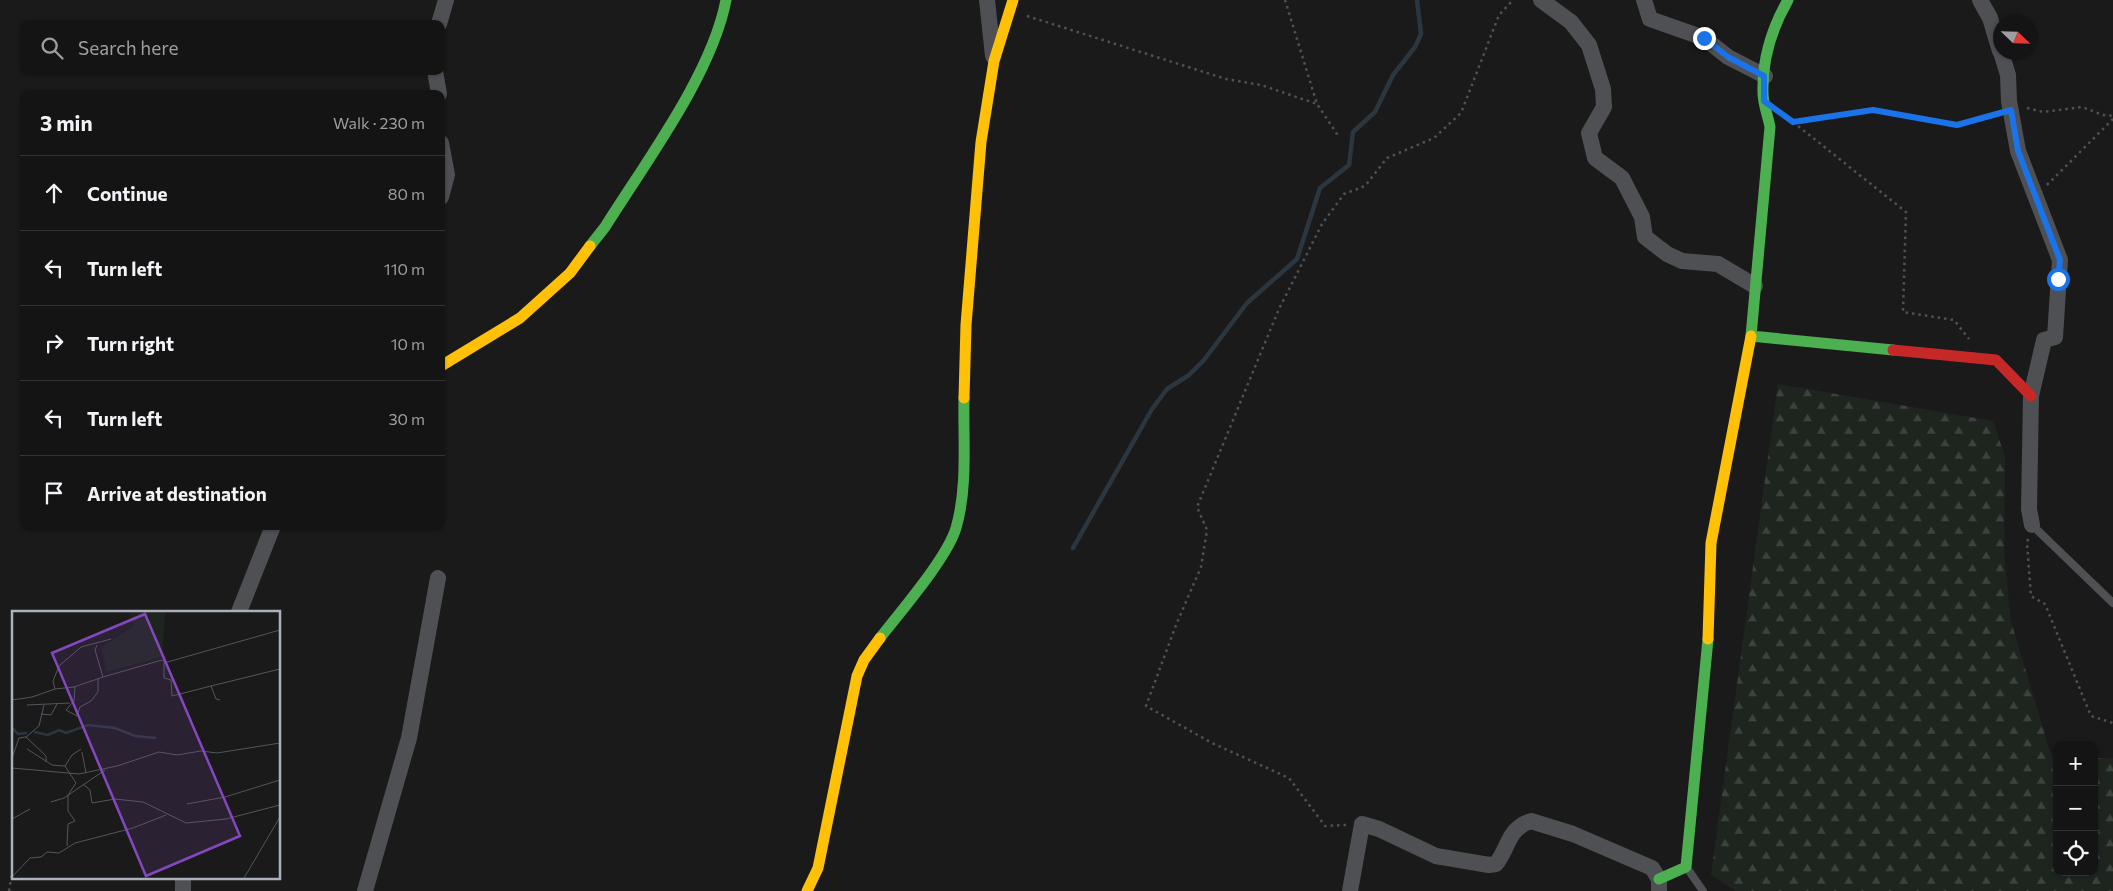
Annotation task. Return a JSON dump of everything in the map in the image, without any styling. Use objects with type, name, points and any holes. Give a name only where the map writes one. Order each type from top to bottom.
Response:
[{"type":"street","points":[[440,20],[446,0]]},
{"type":"street","points":[[445,364],[520,318],[570,273],[605,227],[699,75],[723,16],[726,0]]},
{"type":"street","points":[[986,0],[994,61]]},
{"type":"street","points":[[1541,0],[1571,22],[1589,45],[1603,89],[1604,107],[1589,133],[1595,158],[1622,178],[1642,217],[1645,237],[1667,254],[1682,261],[1718,264],[1755,286]]},
{"type":"street","points":[[1644,0],[1650,19],[1704,38],[1728,57],[1764,76]]},
{"type":"street","points":[[1350,891],[1362,824],[1379,829],[1436,856],[1489,865],[1496,864],[1500,859],[1514,830],[1531,821],[1574,834],[1634,859],[1652,868],[1659,885],[1686,867],[1707,666],[1711,543],[1750,336],[1755,286],[1770,126],[1763,94],[1764,76],[1775,23],[1788,0]]},
{"type":"street","points":[[1980,0],[1993,27]]},
{"type":"street","points":[[808,891],[818,868],[857,676],[864,660],[947,548],[956,528],[962,485],[966,325],[981,142],[994,61],[1012,5]]},
{"type":"street","points":[[2003,60],[2008,75],[2010,105],[2018,151],[2060,260],[2055,337],[2044,340],[2031,396],[2029,509],[2032,525]]},
{"type":"street","points":[[436,75],[438,90]]},
{"type":"street","points":[[445,164],[447,174],[445,182]]},
{"type":"street","points":[[1750,336],[1996,360],[2031,396]]},
{"type":"street","points":[[239,611],[271,530]]},
{"type":"street","points":[[365,891],[410,738],[438,578]]},
{"type":"street","points":[[183,878],[183,891]]},
{"type":"lane","points":[[2032,525],[2113,602]]},
{"type":"lane","points":[[1686,867],[1703,891]]},
{"type":"path","points":[[1285,0],[1317,104],[1339,137]]},
{"type":"path","points":[[1362,824],[1325,826],[1289,778],[1212,743],[1146,706],[1176,625],[1201,567],[1207,530],[1197,508],[1279,309],[1322,224],[1344,194],[1365,186],[1387,158],[1434,138],[1461,113],[1498,15],[1513,0]]},
{"type":"path","points":[[1012,5],[1226,79],[1261,86],[1317,104]]},
{"type":"path","points":[[1793,122],[1873,110],[1957,125],[2010,105],[2043,112],[2082,107],[2113,117]]},
{"type":"path","points":[[1786,117],[1906,212],[1903,312],[1954,320],[1986,359]]},
{"type":"path","points":[[2035,196],[2113,117]]},
{"type":"path","points":[[2032,525],[2026,543],[2031,596],[2045,604],[2091,716],[2113,723]]},
{"type":"path","points":[[9,891],[12,873]]},
{"type":"green space","points":[[1778,384],[1993,421],[2005,457],[2004,554],[2011,621],[2051,755],[2053,755],[2053,876],[2098,876],[2098,758],[2113,758],[2113,891],[1736,891],[1711,875]]},
{"type":"waterway","points":[[1073,548],[1152,409],[1167,389],[1189,375],[1204,360],[1247,303],[1297,259],[1320,188],[1349,165],[1353,132],[1375,112],[1393,75],[1415,47],[1421,34],[1417,0]]},
{"type":"traffic: fast","points":[[590,246],[605,227],[657,147],[692,87],[707,58],[726,0]]},
{"type":"traffic: fast","points":[[1788,0],[1773,33],[1764,68],[1763,97],[1770,127],[1751,336],[1893,350]]},
{"type":"traffic: fast","points":[[880,638],[934,569],[956,528],[964,480],[964,398]]},
{"type":"traffic: fast","points":[[1659,879],[1686,867],[1708,639]]},
{"type":"traffic: slow","points":[[964,398],[966,325],[981,142],[994,61],[1013,0]]},
{"type":"traffic: slow","points":[[445,364],[520,318],[570,273],[590,246]]},
{"type":"traffic: slow","points":[[1708,639],[1711,543],[1751,336]]},
{"type":"traffic: slow","points":[[807,891],[818,868],[857,676],[864,660],[880,638]]},
{"type":"traffic: jam","points":[[1893,350],[1996,360],[2031,396]]},
{"type":"route","points":[[1704,38],[1728,57],[1764,76],[1764,101],[1793,122],[1873,110],[1957,125],[2011,110],[2018,151],[2060,260],[2058,279]]}]
